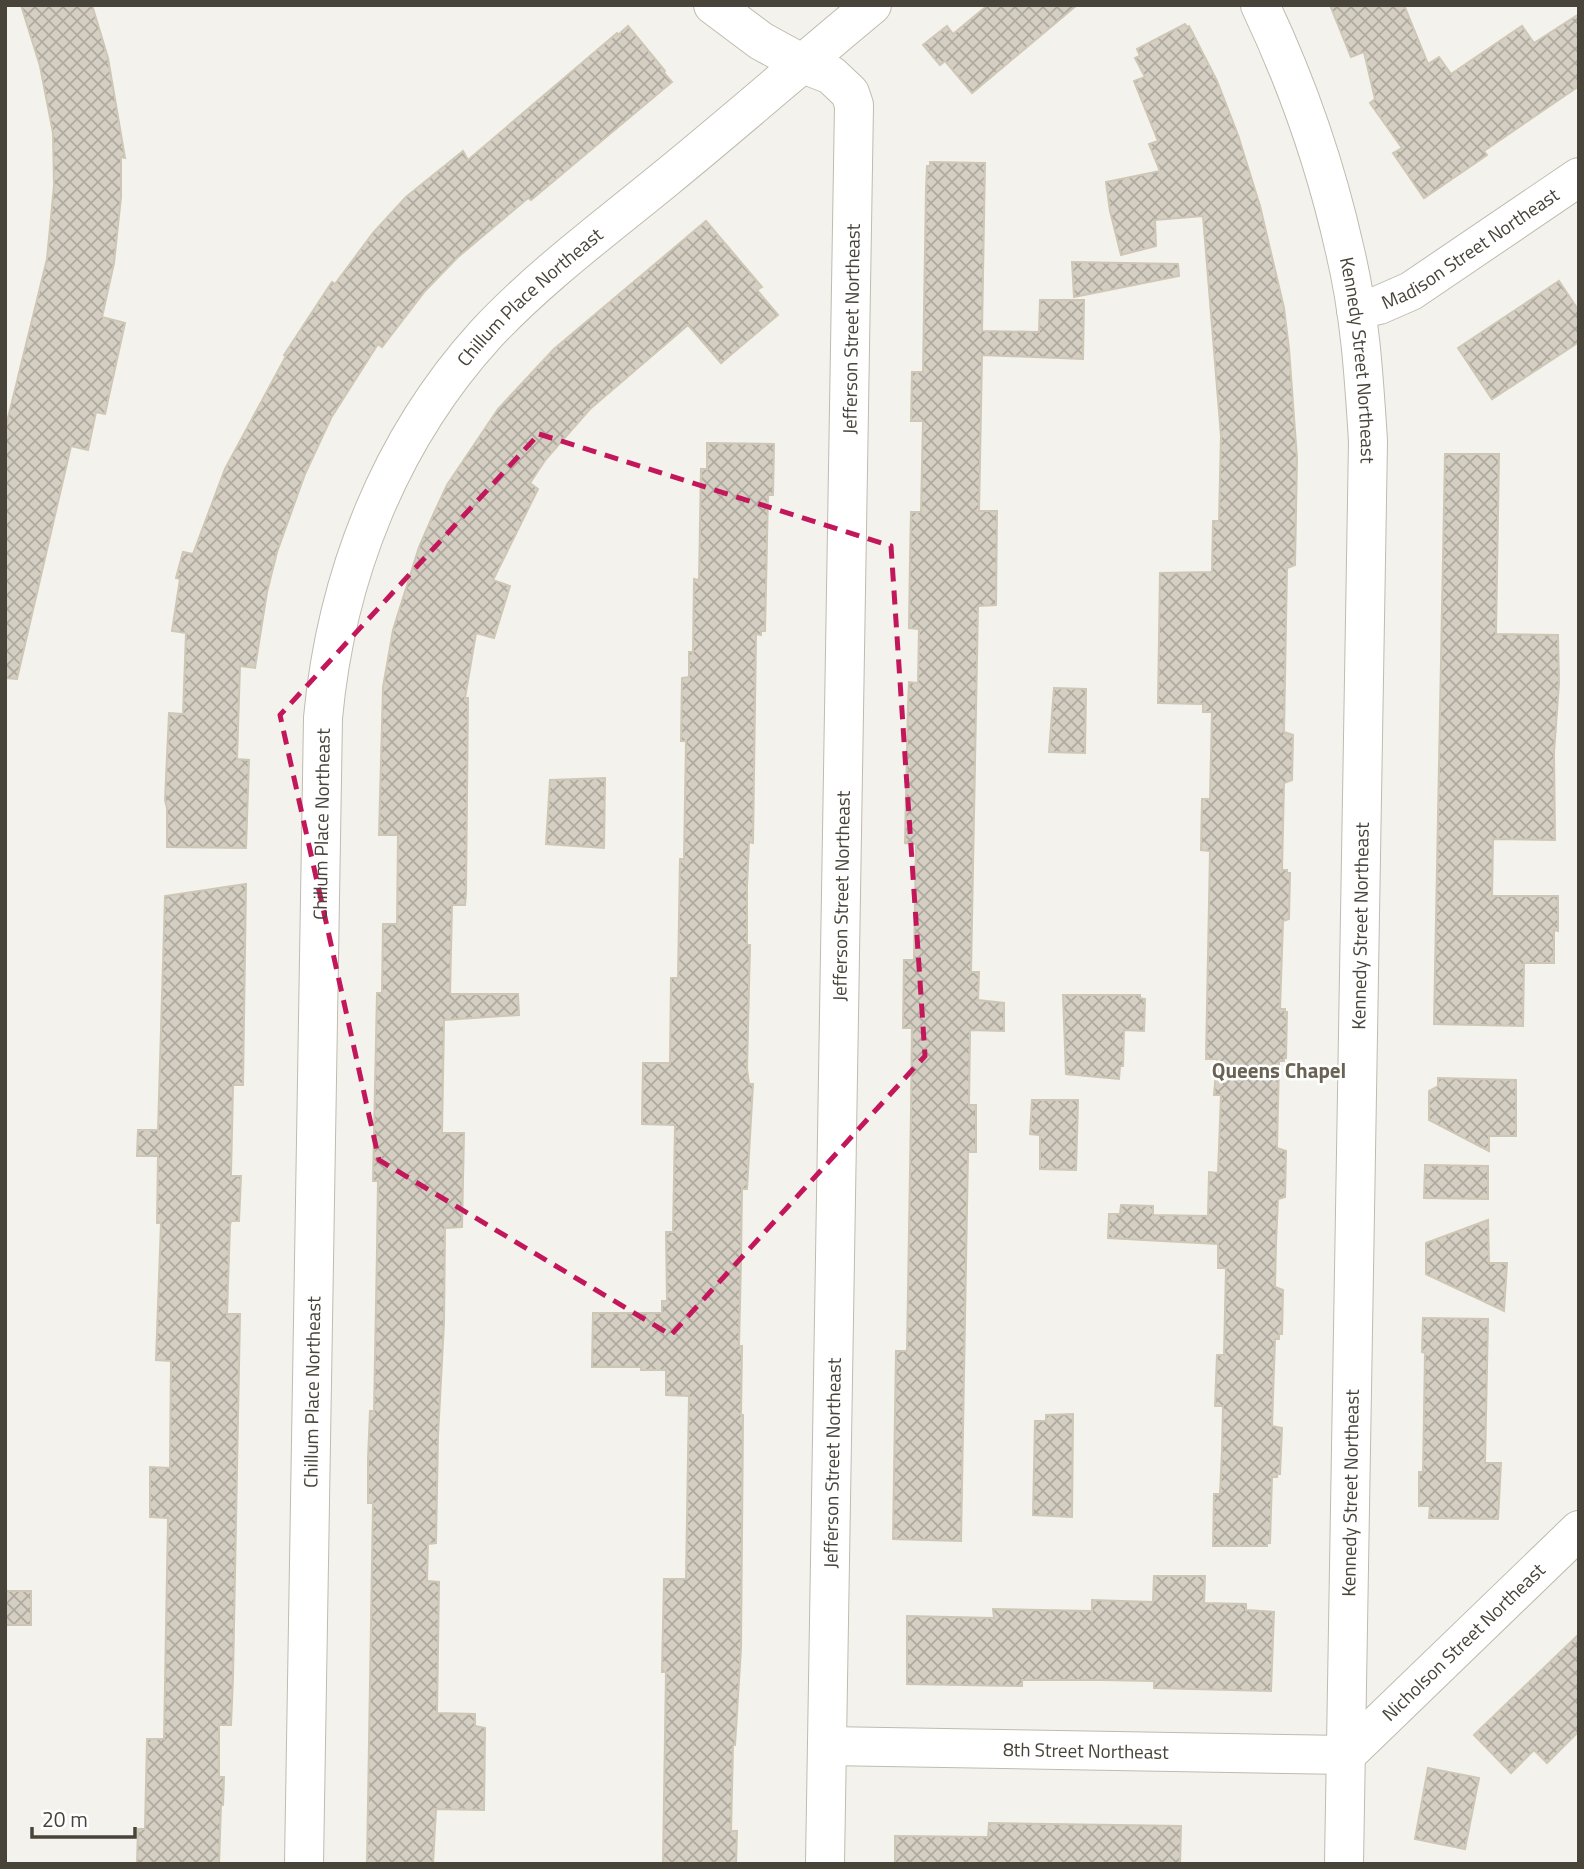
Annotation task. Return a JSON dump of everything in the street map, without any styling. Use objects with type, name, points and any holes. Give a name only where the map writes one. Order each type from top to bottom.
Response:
[{"type":"street","name":"Jefferson Street Northeast","points":[[713,5],[761,41],[841,81],[850,93],[854,105],[825,1864]]},
{"type":"street","name":"Chillum Place Northeast","points":[[304,1864],[323,731],[327,679],[337,620],[347,582],[366,528],[407,443],[426,410],[485,336],[539,283],[872,5]]},
{"type":"street","name":"Kennedy Street Northeast","points":[[1260,5],[1288,68],[1329,187],[1346,252],[1364,376],[1368,441],[1344,1864]]},
{"type":"street","name":"Madison Street Northeast","points":[[1356,310],[1379,305],[1411,291],[1579,177]]},
{"type":"street","name":"Nicholson Street Northeast","points":[[1346,1755],[1579,1530]]},
{"type":"street","name":"8th Street Northeast","points":[[827,1746],[1346,1755]]},
{"type":"highlighted area","points":[[539,434],[891,546],[925,1056],[671,1335],[379,1160],[280,715]]},
{"type":"building","points":[[21,5],[92,5],[108,58],[125,158],[121,157],[121,197],[114,263],[102,317],[125,323],[105,414],[96,412],[88,450],[71,446],[17,679],[5,678],[5,430],[47,259],[54,185],[53,133],[40,66]]},
{"type":"building","points":[[988,5],[1077,5],[972,93],[945,61],[940,65],[923,45],[947,26],[953,34]]},
{"type":"building","points":[[1330,5],[1404,5],[1428,64],[1439,57],[1451,74],[1522,26],[1534,43],[1579,14],[1579,86],[1484,151],[1487,155],[1424,198],[1393,153],[1402,148],[1370,103],[1375,99],[1364,52],[1351,57]]},
{"type":"building","points":[[1185,24],[1189,26],[1217,81],[1238,135],[1260,206],[1284,308],[1297,458],[1295,565],[1287,568],[1284,732],[1293,735],[1292,780],[1284,783],[1282,870],[1290,873],[1289,919],[1283,921],[1280,1009],[1287,1012],[1286,1058],[1279,1061],[1277,1148],[1286,1151],[1285,1197],[1278,1199],[1275,1287],[1283,1290],[1282,1334],[1279,1334],[1279,1339],[1275,1339],[1272,1426],[1282,1428],[1280,1474],[1272,1477],[1270,1543],[1267,1543],[1267,1546],[1213,1546],[1214,1494],[1220,1494],[1223,1406],[1215,1406],[1217,1355],[1224,1355],[1226,1268],[1218,1268],[1218,1244],[1108,1238],[1109,1214],[1120,1214],[1121,1205],[1153,1206],[1153,1215],[1208,1216],[1209,1172],[1218,1173],[1221,1095],[1214,1095],[1217,1059],[1206,1059],[1210,851],[1201,850],[1202,799],[1210,799],[1212,712],[1203,712],[1203,704],[1158,703],[1160,573],[1212,572],[1213,521],[1219,521],[1221,436],[1203,216],[1155,220],[1156,246],[1121,255],[1106,182],[1160,171],[1149,144],[1158,141],[1134,81],[1145,77],[1135,58],[1140,56],[1137,49]]},
{"type":"building","points":[[628,26],[672,82],[458,257],[425,291],[382,347],[378,344],[331,418],[305,474],[277,552],[267,592],[255,668],[240,666],[237,759],[249,760],[246,848],[167,847],[165,800],[169,713],[183,714],[186,633],[172,631],[180,579],[176,578],[183,552],[193,554],[225,469],[286,356],[284,355],[332,282],[335,284],[373,233],[406,197],[463,151],[468,160]]},
{"type":"building","points":[[930,162],[985,163],[982,331],[1039,332],[1040,300],[1084,300],[1083,359],[982,355],[979,511],[997,511],[996,605],[978,606],[971,972],[979,972],[978,1000],[1004,1003],[1004,1031],[970,1030],[969,1105],[976,1105],[976,1152],[968,1152],[961,1541],[893,1539],[896,1351],[907,1351],[912,1028],[903,1028],[904,960],[914,960],[916,844],[905,843],[909,682],[918,683],[919,629],[909,628],[911,512],[921,512],[923,421],[911,421],[912,372],[923,372],[926,189],[927,166],[930,166]]},
{"type":"building","points":[[706,221],[762,287],[757,290],[778,315],[721,363],[688,325],[590,409],[546,459],[530,483],[538,489],[493,580],[510,586],[494,638],[476,633],[465,698],[468,698],[466,893],[465,905],[452,905],[450,994],[518,994],[519,1015],[444,1020],[442,1133],[464,1133],[462,1227],[445,1228],[436,1543],[428,1544],[427,1581],[439,1582],[437,1713],[475,1714],[475,1726],[485,1728],[484,1810],[436,1809],[433,1864],[367,1864],[373,1503],[368,1503],[368,1459],[370,1411],[374,1411],[378,1181],[373,1181],[377,993],[382,993],[383,924],[397,924],[398,835],[379,835],[383,687],[393,630],[419,547],[447,485],[498,409],[554,349]]},
{"type":"building","points":[[1072,262],[1178,264],[1179,276],[1074,297]]},
{"type":"building","points":[[1559,281],[1579,311],[1579,342],[1492,399],[1458,348]]},
{"type":"building","points":[[707,443],[774,444],[773,495],[768,495],[765,631],[761,631],[761,635],[756,634],[753,843],[749,842],[747,886],[747,945],[750,945],[747,1069],[749,1084],[753,1084],[747,1189],[742,1189],[739,1346],[742,1346],[743,1415],[741,1648],[733,1745],[731,1831],[737,1831],[736,1864],[663,1864],[666,1672],[662,1672],[664,1579],[686,1579],[689,1396],[666,1395],[666,1370],[592,1367],[593,1313],[662,1313],[662,1301],[667,1301],[666,1232],[673,1232],[675,1125],[642,1124],[643,1063],[670,1063],[671,978],[678,978],[680,859],[684,859],[686,741],[681,741],[682,678],[689,677],[689,652],[693,652],[694,579],[699,580],[701,469],[707,469]]},
{"type":"building","points":[[1445,454],[1499,454],[1496,634],[1558,635],[1559,683],[1554,753],[1555,840],[1493,839],[1492,896],[1558,896],[1554,963],[1524,963],[1523,1026],[1434,1024]]},
{"type":"building","points":[[1054,688],[1086,689],[1085,753],[1049,752]]},
{"type":"building","points":[[605,778],[604,848],[546,844],[550,780]]},
{"type":"building","points":[[246,884],[243,1085],[233,1085],[231,1174],[241,1176],[239,1221],[231,1221],[230,1225],[227,1314],[240,1314],[233,1677],[231,1725],[219,1725],[219,1777],[224,1777],[219,1864],[137,1864],[138,1829],[145,1829],[147,1739],[164,1739],[168,1518],[150,1517],[150,1467],[170,1468],[171,1361],[156,1360],[161,1223],[157,1223],[158,1156],[137,1156],[138,1130],[158,1130],[165,896]]},
{"type":"building","points":[[1063,995],[1140,995],[1140,998],[1145,999],[1144,1031],[1124,1030],[1123,1066],[1120,1066],[1119,1079],[1066,1074]]},
{"type":"building","points":[[1438,1078],[1516,1080],[1516,1136],[1489,1136],[1489,1151],[1429,1120],[1429,1091],[1438,1086]]},
{"type":"building","points":[[1032,1100],[1078,1100],[1076,1170],[1040,1169],[1040,1135],[1030,1134]]},
{"type":"building","points":[[1425,1165],[1488,1166],[1488,1199],[1424,1198]]},
{"type":"building","points":[[1488,1220],[1489,1263],[1507,1263],[1504,1311],[1426,1274],[1426,1243]]},
{"type":"building","points":[[1423,1318],[1488,1319],[1485,1463],[1501,1463],[1498,1519],[1429,1518],[1430,1506],[1419,1506],[1419,1472],[1423,1472]]},
{"type":"building","points":[[1073,1414],[1072,1517],[1033,1515],[1035,1421],[1046,1421],[1046,1415]]},
{"type":"building","points":[[1154,1576],[1205,1576],[1204,1603],[1246,1604],[1246,1610],[1274,1612],[1271,1691],[1154,1688],[1154,1681],[1103,1680],[1022,1680],[1022,1686],[907,1684],[907,1616],[994,1618],[993,1609],[1092,1611],[1092,1600],[1153,1602]]},
{"type":"building","points":[[5,1591],[31,1591],[31,1625],[5,1625]]},
{"type":"building","points":[[1579,1634],[1579,1731],[1547,1763],[1534,1750],[1511,1773],[1474,1735]]},
{"type":"building","points":[[1428,1768],[1479,1778],[1465,1849],[1415,1839]]},
{"type":"building","points":[[989,1823],[1181,1826],[1180,1864],[895,1864],[895,1836],[988,1837]]},
{"type":"district","name":"Queens Chapel","points":[[1279,1071]]}]
